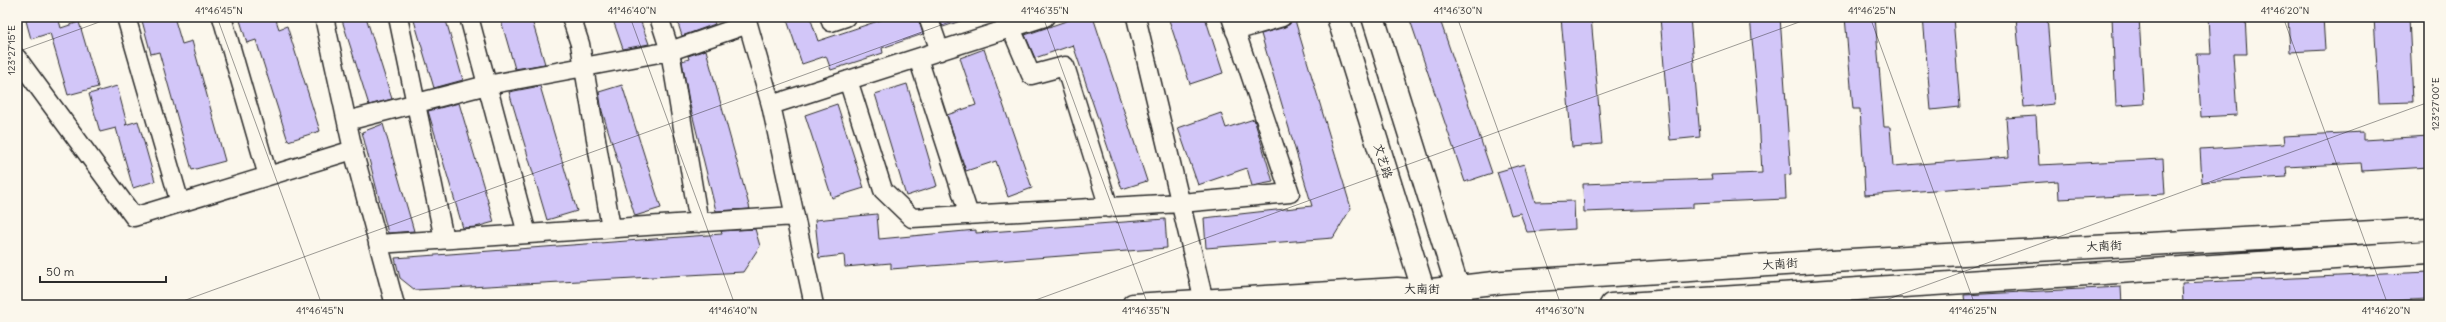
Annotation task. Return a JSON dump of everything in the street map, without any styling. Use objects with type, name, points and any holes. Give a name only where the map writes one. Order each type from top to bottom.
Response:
[{"type":"street","points":[[126,17],[180,203]]},
{"type":"street","points":[[222,17],[268,176]]},
{"type":"street","points":[[324,17],[353,150],[395,305]]},
{"type":"street","points":[[398,17],[444,239]]},
{"type":"street","points":[[469,17],[526,234]]},
{"type":"street","points":[[571,17],[580,44],[611,228]]},
{"type":"street","points":[[659,17],[670,51],[699,223]]},
{"type":"street","points":[[830,17],[831,22],[846,17]]},
{"type":"street","points":[[928,17],[940,51]]},
{"type":"street","points":[[771,105],[1045,17]]},
{"type":"street","points":[[1136,17],[1204,301]]},
{"type":"street","points":[[848,80],[883,190],[912,218],[1181,204],[1290,193],[1233,24],[1282,17]]},
{"type":"street","name":"文艺路","points":[[1338,17],[1425,298]]},
{"type":"street","points":[[1373,17],[1460,296]]},
{"type":"street","points":[[346,121],[487,86],[670,51],[747,20],[771,105],[814,305]]},
{"type":"street","points":[[1011,28],[1031,76],[1065,66],[1109,208]]},
{"type":"street","points":[[17,58],[134,217],[353,150]]},
{"type":"street","points":[[918,58],[969,215]]},
{"type":"street","points":[[378,244],[794,216]]},
{"type":"street","name":"大南街","points":[[1132,305],[1397,289],[1425,298],[1460,296],[1502,282],[1840,260],[2429,229]]},
{"type":"street","points":[[1611,305],[2429,252]]},
{"type":"building","points":[[25,17],[58,17],[61,28],[79,22],[98,87],[68,95],[50,33],[31,39]]},
{"type":"building","points":[[141,17],[174,17],[182,44],[192,41],[225,161],[192,170],[159,52],[151,54]]},
{"type":"building","points":[[239,17],[275,17],[279,29],[287,26],[320,131],[288,141],[256,40],[247,43]]},
{"type":"building","points":[[341,17],[366,17],[392,99],[369,105]]},
{"type":"building","points":[[413,17],[445,17],[463,80],[434,88]]},
{"type":"building","points":[[500,17],[531,17],[545,64],[515,69]]},
{"type":"building","points":[[612,17],[639,17],[649,44],[623,49]]},
{"type":"building","points":[[676,17],[712,17],[715,24],[682,36]]},
{"type":"building","points":[[786,17],[810,17],[818,41],[890,17],[918,17],[923,34],[882,48],[883,53],[831,70],[826,56],[802,64]]},
{"type":"building","points":[[939,17],[966,17],[966,19],[943,27]]},
{"type":"building","points":[[1078,17],[1093,17],[1147,181],[1122,189],[1073,45],[1035,58],[1025,35]]},
{"type":"building","points":[[1168,17],[1205,17],[1223,73],[1190,84]]},
{"type":"building","points":[[1292,17],[1294,17],[1351,208],[1333,238],[1206,248],[1204,218],[1312,206],[1261,34],[1285,27],[1290,24]]},
{"type":"building","points":[[1409,17],[1439,17],[1492,173],[1465,182]]},
{"type":"building","points":[[1561,17],[1591,17],[1602,144],[1572,147]]},
{"type":"building","points":[[1660,17],[1690,17],[1700,137],[1670,140]]},
{"type":"building","points":[[1750,17],[1780,17],[1791,174],[1785,175],[1786,199],[1693,203],[1693,208],[1584,212],[1583,184],[1712,179],[1711,175],[1762,173],[1759,116]]},
{"type":"building","points":[[1845,17],[1875,17],[1884,127],[1890,127],[1893,166],[2009,157],[2006,118],[2036,116],[2039,165],[2163,159],[2165,194],[2059,199],[2058,181],[1865,195],[1860,109],[1853,109]]},
{"type":"building","points":[[1923,17],[1953,17],[1960,107],[1931,110]]},
{"type":"building","points":[[2016,17],[2047,17],[2054,104],[2024,107]]},
{"type":"building","points":[[2112,17],[2139,17],[2144,104],[2116,106]]},
{"type":"building","points":[[2209,17],[2245,17],[2247,54],[2233,54],[2237,115],[2201,117],[2197,54],[2211,54]]},
{"type":"building","points":[[2288,17],[2323,17],[2325,50],[2290,52]]},
{"type":"building","points":[[2374,17],[2409,17],[2413,102],[2379,103]]},
{"type":"building","points":[[984,49],[1032,188],[1008,197],[996,161],[966,171],[947,115],[976,105],[960,58]]},
{"type":"building","points":[[706,50],[750,209],[716,211],[689,101],[682,61],[689,59],[688,56]]},
{"type":"building","points":[[907,84],[937,186],[906,196],[875,94]]},
{"type":"building","points":[[622,85],[661,208],[635,216],[602,111],[599,92]]},
{"type":"building","points":[[117,86],[127,124],[125,125],[138,121],[155,181],[133,188],[116,128],[100,132],[89,94]]},
{"type":"building","points":[[540,86],[577,211],[547,220],[509,92]]},
{"type":"building","points":[[459,103],[494,222],[476,227],[463,228],[428,111]]},
{"type":"building","points":[[837,104],[864,188],[832,198],[805,115]]},
{"type":"building","points":[[1221,113],[1226,128],[1254,119],[1273,182],[1252,186],[1247,168],[1198,185],[1178,128]]},
{"type":"building","points":[[383,124],[414,231],[388,233],[362,132]]},
{"type":"building","points":[[2363,132],[2363,140],[2429,136],[2429,167],[2362,171],[2361,163],[2286,167],[2287,177],[2202,182],[2200,149],[2284,144],[2283,136]]},
{"type":"building","points":[[1524,164],[1535,202],[1574,201],[1575,229],[1527,232],[1520,213],[1511,215],[1497,172]]},
{"type":"building","points":[[877,214],[879,239],[976,230],[976,233],[1165,219],[1167,248],[891,269],[891,263],[845,267],[844,255],[819,258],[815,220]]},
{"type":"building","points":[[755,229],[760,246],[743,272],[415,290],[400,278],[395,258],[722,234],[721,231]]},
{"type":"building","points":[[2429,272],[2429,299],[2389,301],[2389,305],[2183,305],[2182,283]]},
{"type":"building","points":[[2121,287],[2122,305],[1965,305],[1964,295]]}]
